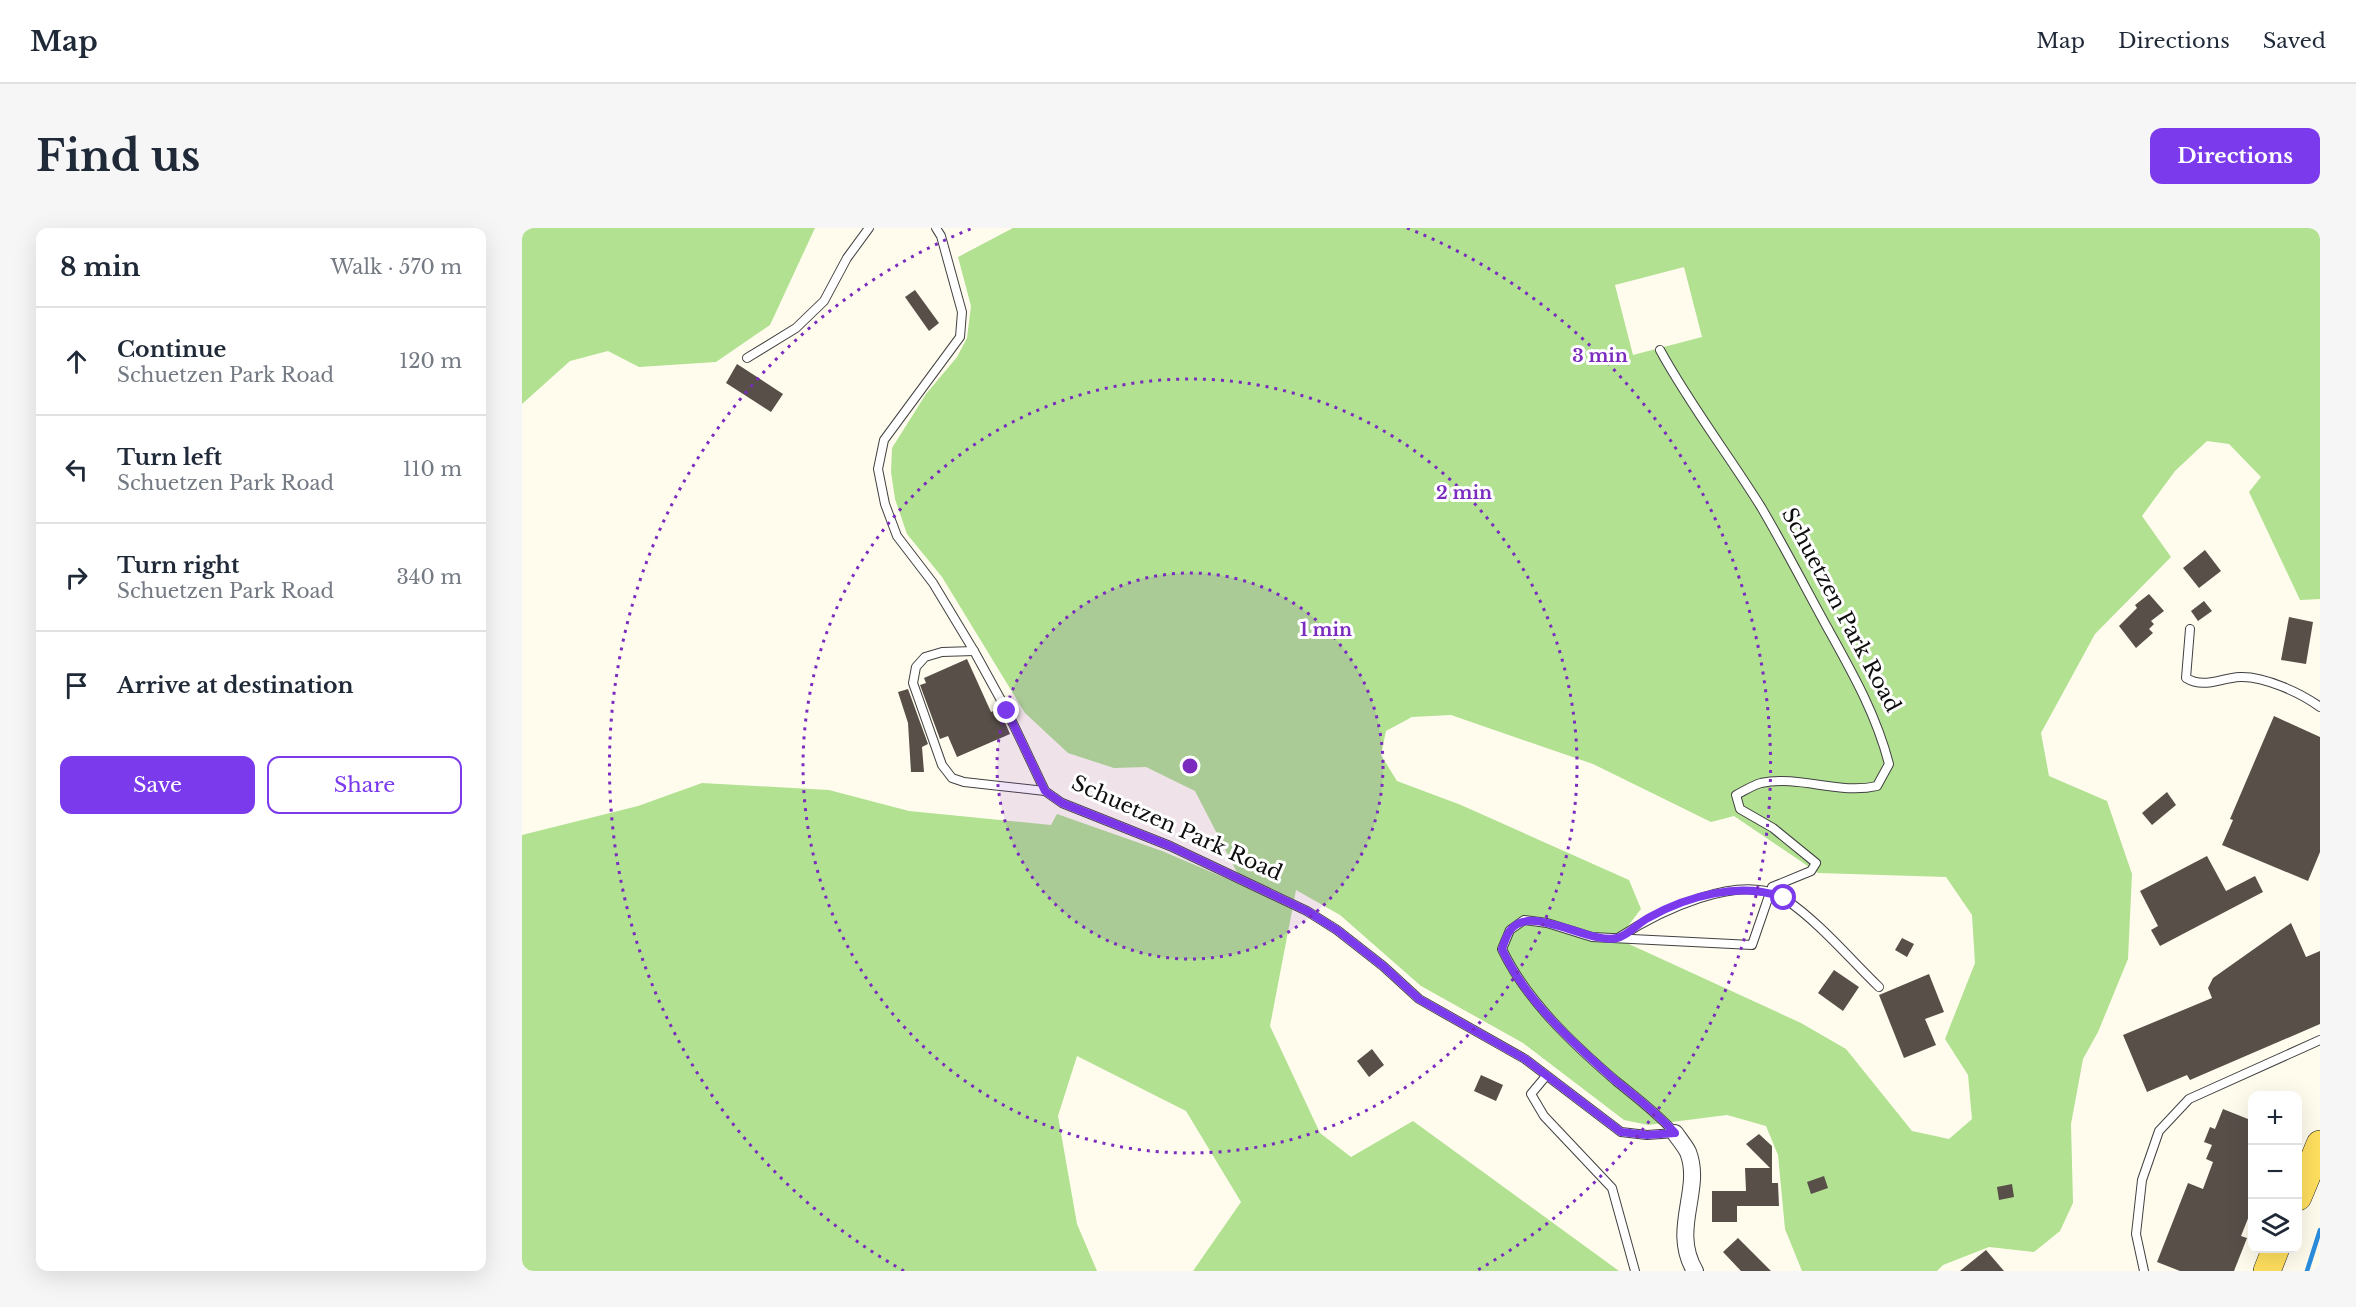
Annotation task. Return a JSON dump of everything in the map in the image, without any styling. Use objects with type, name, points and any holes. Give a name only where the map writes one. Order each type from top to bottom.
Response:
[{"type":"main road","points":[[2302,1187],[2320,1144]]},
{"type":"main road","points":[[2267,1271],[2274,1253]]},
{"type":"street","points":[[1675,1133],[1688,1153],[1691,1177],[1684,1229],[1688,1258],[1695,1271]]},
{"type":"lane","points":[[747,358],[796,328],[824,301],[847,258],[869,228]]},
{"type":"lane","name":"Schuetzen Park Road","points":[[936,228],[941,237],[962,312],[960,337],[884,440],[878,469],[885,504],[897,536],[933,583],[974,651],[1007,711],[1045,791],[1062,803],[1170,846],[1307,911],[1337,930],[1383,966],[1419,999],[1525,1059],[1621,1132],[1647,1135],[1675,1133]]},
{"type":"lane","name":"Schuetzen Park Road","points":[[1660,350],[1681,388],[1760,506],[1789,557],[1862,691],[1882,737],[1889,764],[1877,786],[1857,790],[1811,783],[1762,783],[1736,795],[1740,810],[1773,828],[1816,862],[1812,871],[1781,881],[1769,892]]},
{"type":"lane","points":[[2190,629],[2185,669],[2186,678],[2192,682],[2199,685],[2241,677],[2283,687],[2320,707]]},
{"type":"lane","points":[[974,651],[942,652],[926,657],[916,667],[912,682],[942,765],[952,778],[964,782],[1045,791]]},
{"type":"lane","points":[[1617,938],[1649,917],[1708,894],[1761,890],[1784,898],[1879,987]]},
{"type":"lane","points":[[1675,1133],[1656,1112],[1616,1080],[1550,1016],[1513,974],[1502,949],[1510,930],[1524,920],[1547,923],[1592,937],[1752,945],[1769,892]]},
{"type":"lane","points":[[2144,1271],[2136,1234],[2142,1180],[2159,1131],[2189,1099],[2320,1040]]},
{"type":"lane","points":[[1546,1076],[1531,1094],[1544,1116],[1611,1188],[1635,1271]]},
{"type":"green space","points":[[531,228],[815,228],[770,325],[716,362],[639,367],[608,351],[570,361],[522,404],[522,233]]},
{"type":"green space","points":[[1013,228],[2320,228],[2320,599],[2300,600],[2249,492],[2261,477],[2229,444],[2207,441],[2175,471],[2142,516],[2171,557],[2095,634],[2041,733],[2049,776],[2107,801],[2132,874],[2128,959],[2098,1032],[2083,1059],[2071,1124],[2073,1203],[2060,1231],[2034,1252],[1989,1247],[1943,1265],[1937,1271],[1802,1271],[1785,1229],[1778,1155],[1766,1126],[1727,1115],[1648,1125],[1624,1120],[1523,1043],[1421,986],[1340,915],[1296,890],[1270,1026],[1320,1133],[1351,1157],[1413,1121],[1619,1271],[1193,1271],[1241,1202],[1186,1111],[1077,1056],[1058,1116],[1077,1224],[1097,1271],[522,1271],[522,835],[638,806],[702,783],[829,790],[909,811],[1051,825],[1057,814],[1162,851],[1244,886],[1195,791],[1146,767],[1114,768],[1068,753],[1025,713],[942,577],[907,534],[895,499],[891,472],[892,448],[926,394],[957,357],[967,338],[971,306],[958,257]],"holes":[[[1684,267],[1702,337],[1633,355],[1615,285]],[[1451,715],[1593,764],[1711,822],[1734,816],[1818,873],[1946,877],[1972,915],[1975,963],[1945,1039],[1968,1075],[1972,1119],[1949,1139],[1912,1131],[1846,1049],[1801,1023],[1618,939],[1641,909],[1629,880],[1461,805],[1397,781],[1381,755],[1386,731],[1412,717]]]},
{"type":"building","points":[[915,290],[939,323],[929,331],[905,297]]},
{"type":"building","points":[[737,364],[783,394],[771,412],[726,383]]},
{"type":"building","points":[[2205,550],[2221,571],[2199,588],[2183,568]]},
{"type":"building","points":[[2149,594],[2164,611],[2151,621],[2154,624],[2149,629],[2153,633],[2136,648],[2119,626],[2137,608],[2135,605]]},
{"type":"building","points":[[2204,601],[2212,611],[2198,621],[2191,611]]},
{"type":"building","points":[[2289,617],[2313,622],[2306,664],[2281,660]]},
{"type":"building","points":[[967,659],[991,712],[999,709],[1010,734],[957,757],[948,736],[940,739],[920,685],[926,683],[924,678]]},
{"type":"building","points":[[908,689],[928,744],[922,747],[924,772],[911,772],[908,723],[898,692]]},
{"type":"building","points":[[2274,716],[2320,737],[2320,852],[2308,881],[2222,845],[2233,820],[2230,819]]},
{"type":"building","points":[[2167,792],[2176,805],[2152,825],[2142,813]]},
{"type":"building","points":[[2207,856],[2226,891],[2255,876],[2263,892],[2160,946],[2151,930],[2158,926],[2140,891]]},
{"type":"building","points":[[2291,923],[2306,957],[2320,951],[2320,1024],[2190,1080],[2187,1075],[2147,1092],[2123,1035],[2212,998],[2208,988],[2213,978]]},
{"type":"building","points":[[1902,938],[1914,944],[1907,957],[1895,950]]},
{"type":"building","points":[[1834,970],[1859,987],[1843,1011],[1818,993]]},
{"type":"building","points":[[1929,974],[1944,1012],[1925,1019],[1936,1045],[1904,1058],[1879,995]]},
{"type":"building","points":[[1372,1049],[1384,1065],[1369,1077],[1357,1061]]},
{"type":"building","points":[[1481,1075],[1503,1085],[1496,1101],[1474,1091]]},
{"type":"building","points":[[2223,1109],[2248,1119],[2248,1218],[2241,1236],[2247,1238],[2234,1271],[2180,1271],[2157,1262],[2188,1183],[2203,1189],[2213,1162],[2206,1159],[2212,1145],[2204,1142],[2210,1127],[2215,1129]]},
{"type":"building","points":[[1759,1134],[1772,1146],[1772,1183],[1778,1183],[1779,1206],[1737,1206],[1737,1222],[1712,1222],[1712,1191],[1746,1191],[1745,1168],[1770,1168],[1746,1144]]},
{"type":"building","points":[[1824,1176],[1828,1188],[1811,1194],[1807,1182]]},
{"type":"building","points":[[2012,1184],[2014,1197],[1999,1200],[1997,1187]]},
{"type":"building","points":[[1738,1238],[1771,1271],[1741,1271],[1723,1252]]},
{"type":"building","points":[[1986,1250],[2004,1271],[1960,1271]]},
{"type":"waterway","points":[[2307,1271],[2320,1230]]},
{"type":"route","points":[[1007,711],[1019,741],[1045,791],[1062,803],[1170,846],[1307,911],[1337,930],[1383,966],[1419,999],[1525,1059],[1589,1110],[1621,1132],[1647,1135],[1675,1133],[1656,1112],[1616,1080],[1564,1031],[1513,974],[1502,949],[1510,930],[1524,920],[1547,923],[1592,937],[1617,938],[1649,917],[1708,894],[1761,890],[1784,898]]}]
